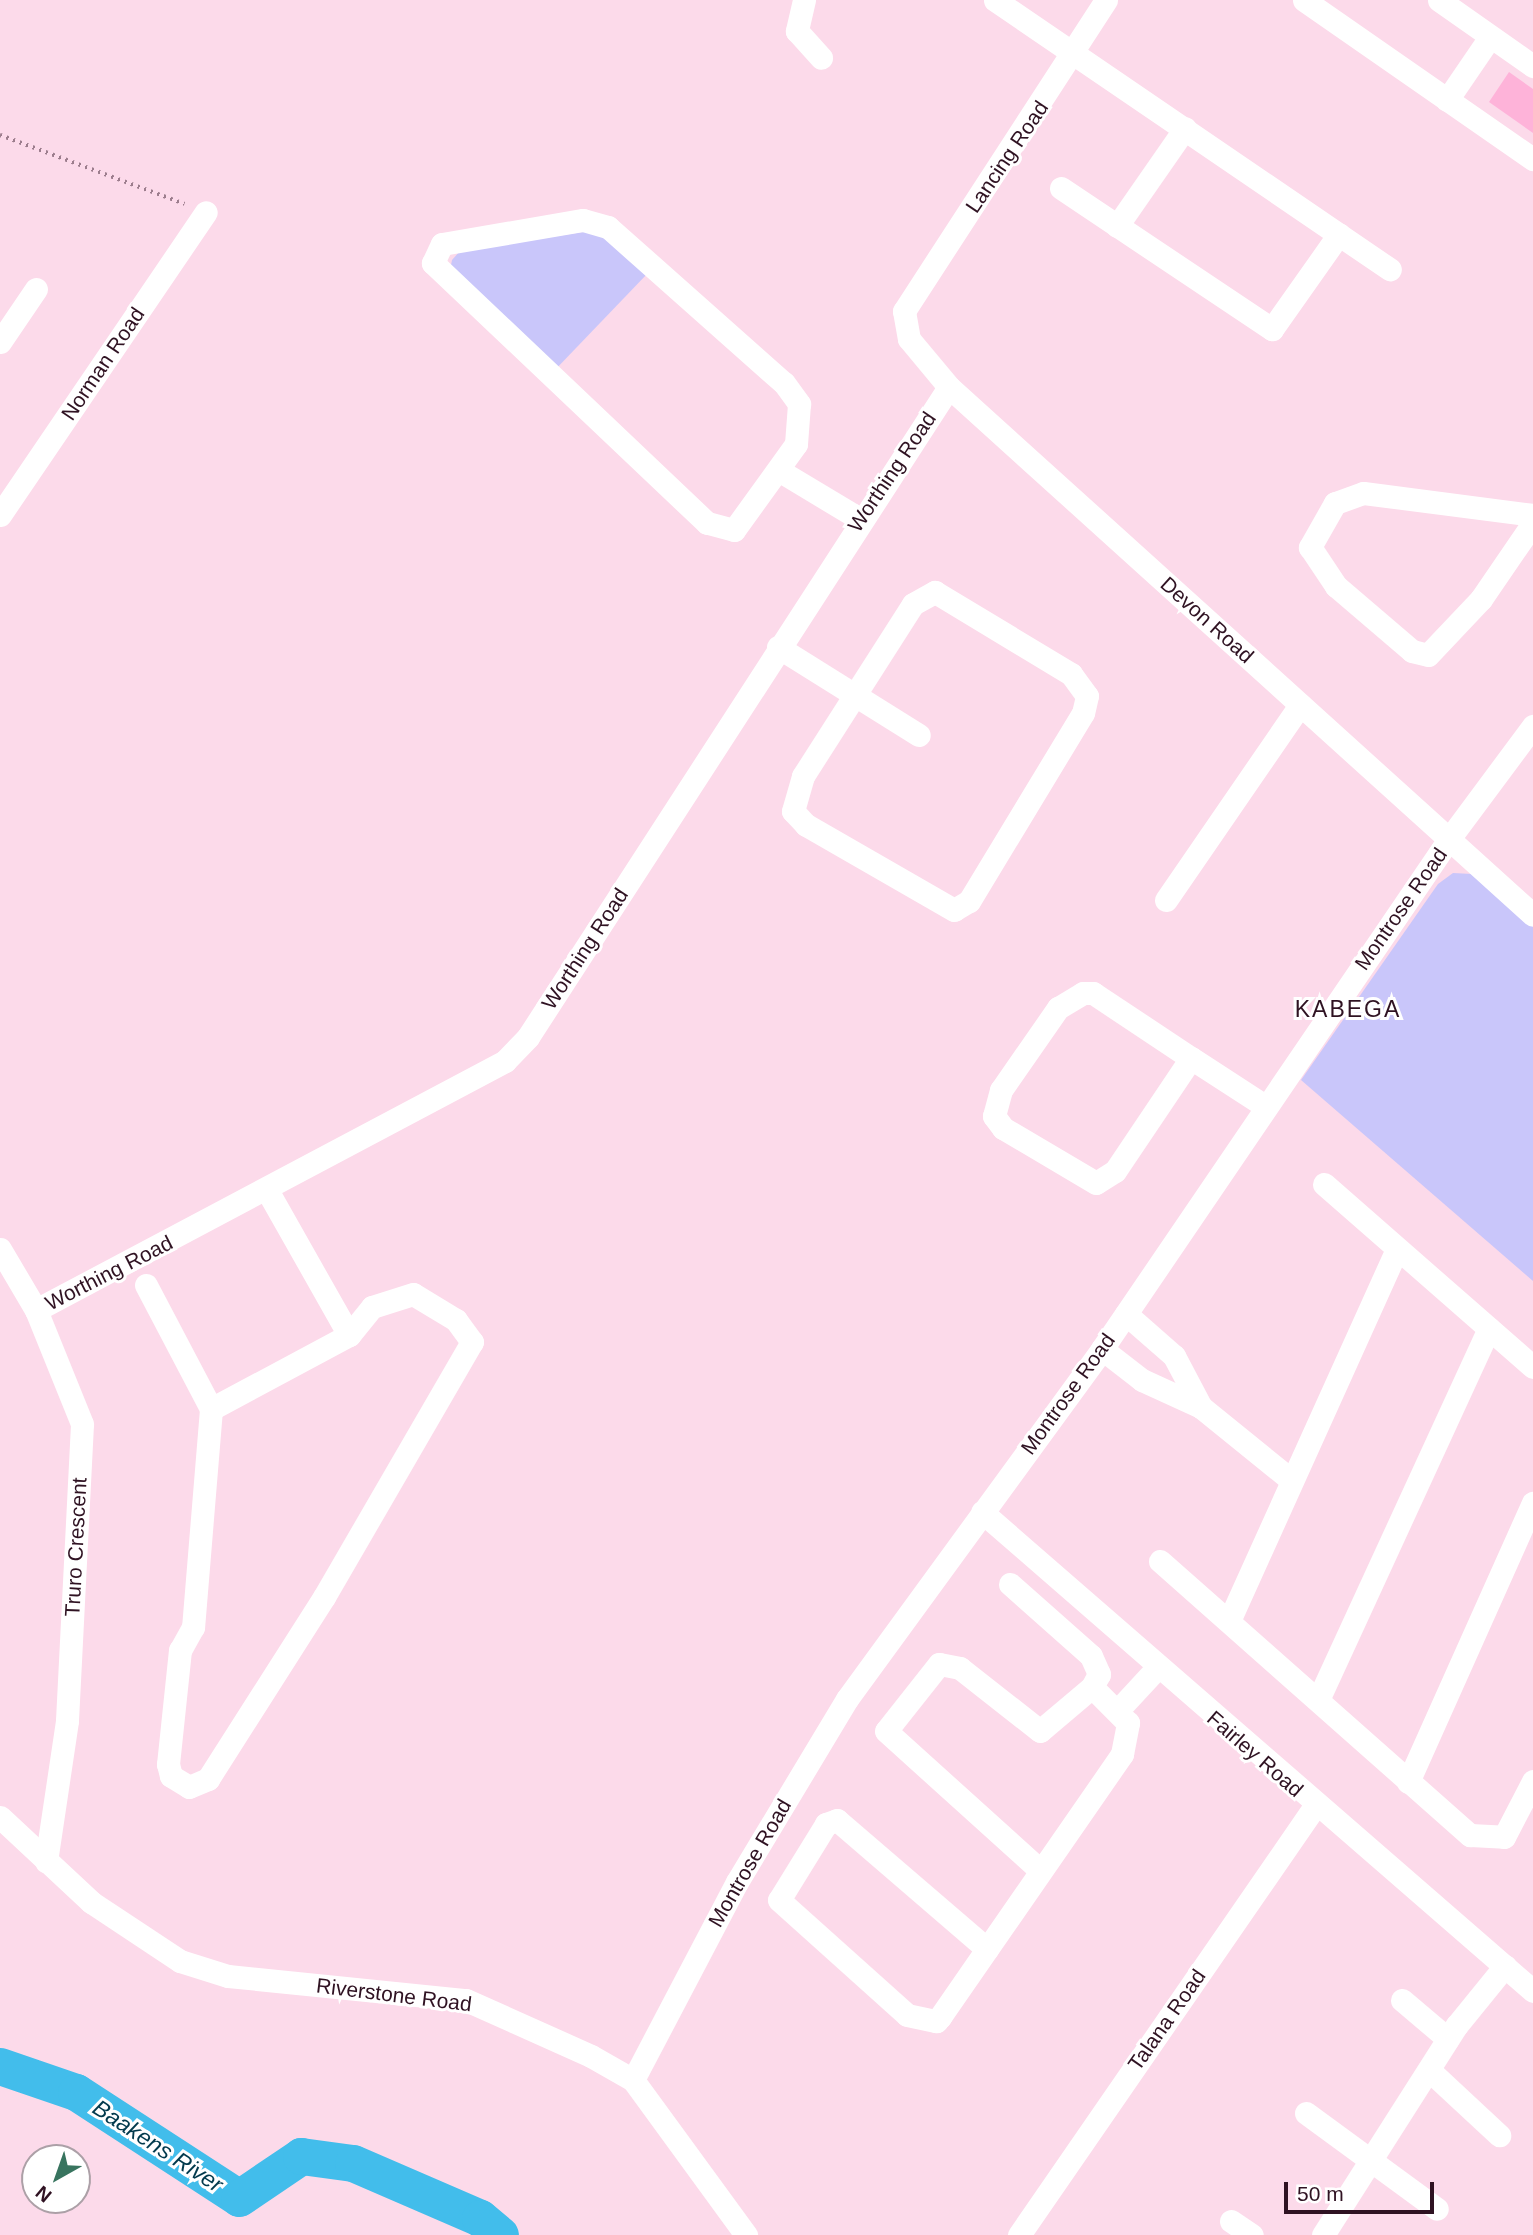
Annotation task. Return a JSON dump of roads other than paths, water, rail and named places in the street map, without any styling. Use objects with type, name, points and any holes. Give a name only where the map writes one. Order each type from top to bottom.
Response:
[{"type":"street","points":[[804,0],[797,31],[821,58]]},
{"type":"street","points":[[995,0],[1076,52],[1390,269]]},
{"type":"street","name":"Lancing Road","points":[[904,311],[1076,52],[1105,0]]},
{"type":"street","points":[[1304,0],[1533,159]]},
{"type":"street","points":[[1439,0],[1533,65]]},
{"type":"street","points":[[1447,100],[1490,37]]},
{"type":"street","points":[[1117,226],[1185,128]]},
{"type":"street","points":[[1061,188],[1272,329],[1339,234]]},
{"type":"street","name":"Norman Road","points":[[0,516],[206,212]]},
{"type":"street","points":[[570,221],[608,227],[793,393],[802,429],[780,471],[739,527],[713,528],[451,285],[433,263],[434,252],[442,244],[570,221]]},
{"type":"street","points":[[0,342],[37,289]]},
{"type":"street","name":"Devon Road","points":[[904,311],[915,350],[949,387],[1533,915]]},
{"type":"street","name":"Worthing Road","points":[[36,1310],[268,1192],[484,1075],[528,1037],[860,519],[949,387]]},
{"type":"street","points":[[780,471],[860,519]]},
{"type":"street","points":[[1533,515],[1363,493],[1335,503],[1310,547],[1336,586],[1412,652],[1428,655],[1480,599],[1533,523]]},
{"type":"street","points":[[935,592],[961,603],[1085,688],[1083,713],[962,908],[934,904],[793,811],[803,776],[856,692],[913,604],[935,592]]},
{"type":"street","points":[[778,647],[856,692],[919,735]]},
{"type":"street","points":[[1166,900],[1300,705]]},
{"type":"street","name":"Montrose Road","points":[[633,2080],[737,1882],[847,1699],[1102,1349],[1449,839],[1533,726]]},
{"type":"street","points":[[1191,1058],[1115,1171],[1096,1183],[994,1116],[1001,1090],[1058,1008],[1083,993],[1191,1058],[1265,1106]]},
{"type":"street","points":[[1324,1184],[1533,1367]]},
{"type":"street","points":[[268,1192],[349,1335]]},
{"type":"street","name":"Truro Crescent","points":[[0,1249],[36,1310],[82,1424],[67,1721],[46,1861]]},
{"type":"street","points":[[1229,1621],[1398,1249]]},
{"type":"street","points":[[146,1285],[211,1409],[193,1628],[180,1650],[169,1764],[171,1776],[189,1787],[208,1779],[324,1597],[472,1342],[456,1320],[414,1294],[372,1307],[349,1335],[211,1409]]},
{"type":"street","points":[[1126,1314],[1174,1356],[1201,1408]]},
{"type":"street","points":[[1318,1700],[1489,1328]]},
{"type":"street","points":[[1102,1349],[1142,1380],[1201,1408],[1291,1480]]},
{"type":"street","points":[[1408,1782],[1533,1503]]},
{"type":"street","name":"Fairley Road","points":[[982,1512],[1315,1806],[1533,1991]]},
{"type":"street","points":[[1160,1561],[1408,1782],[1483,1841],[1504,1838],[1512,1828],[1533,1781]]},
{"type":"street","points":[[1010,1584],[1091,1656],[1099,1674],[1092,1687],[1040,1731],[960,1668],[939,1664],[886,1731],[1040,1870]]},
{"type":"street","points":[[1119,1709],[1157,1668]]},
{"type":"street","points":[[987,1949],[837,1820],[826,1824],[779,1900],[907,2015],[925,2023],[940,2017],[1122,1754],[1130,1736],[1119,1709],[1092,1687]]},
{"type":"street","name":"Talana Road","points":[[1019,2235],[1315,1806]]},
{"type":"street","name":"Riverstone Road","points":[[0,1817],[46,1861],[143,1942],[180,1961],[228,1976],[466,2000],[535,2026],[633,2080],[746,2235]]},
{"type":"street","points":[[1323,2235],[1448,2039],[1505,1966]]},
{"type":"street","points":[[1402,2000],[1448,2039]]},
{"type":"street","points":[[1429,2070],[1499,2136]]},
{"type":"street","points":[[1306,2113],[1437,2209]]},
{"type":"street","points":[[1231,2221],[1252,2235]]},
{"type":"waterway","name":"Baakens River","points":[[0,2066],[76,2092],[239,2198],[301,2156],[353,2163],[480,2218],[500,2235]]},
{"type":"district","name":"KABEGA","points":[[1348,1009]]}]
